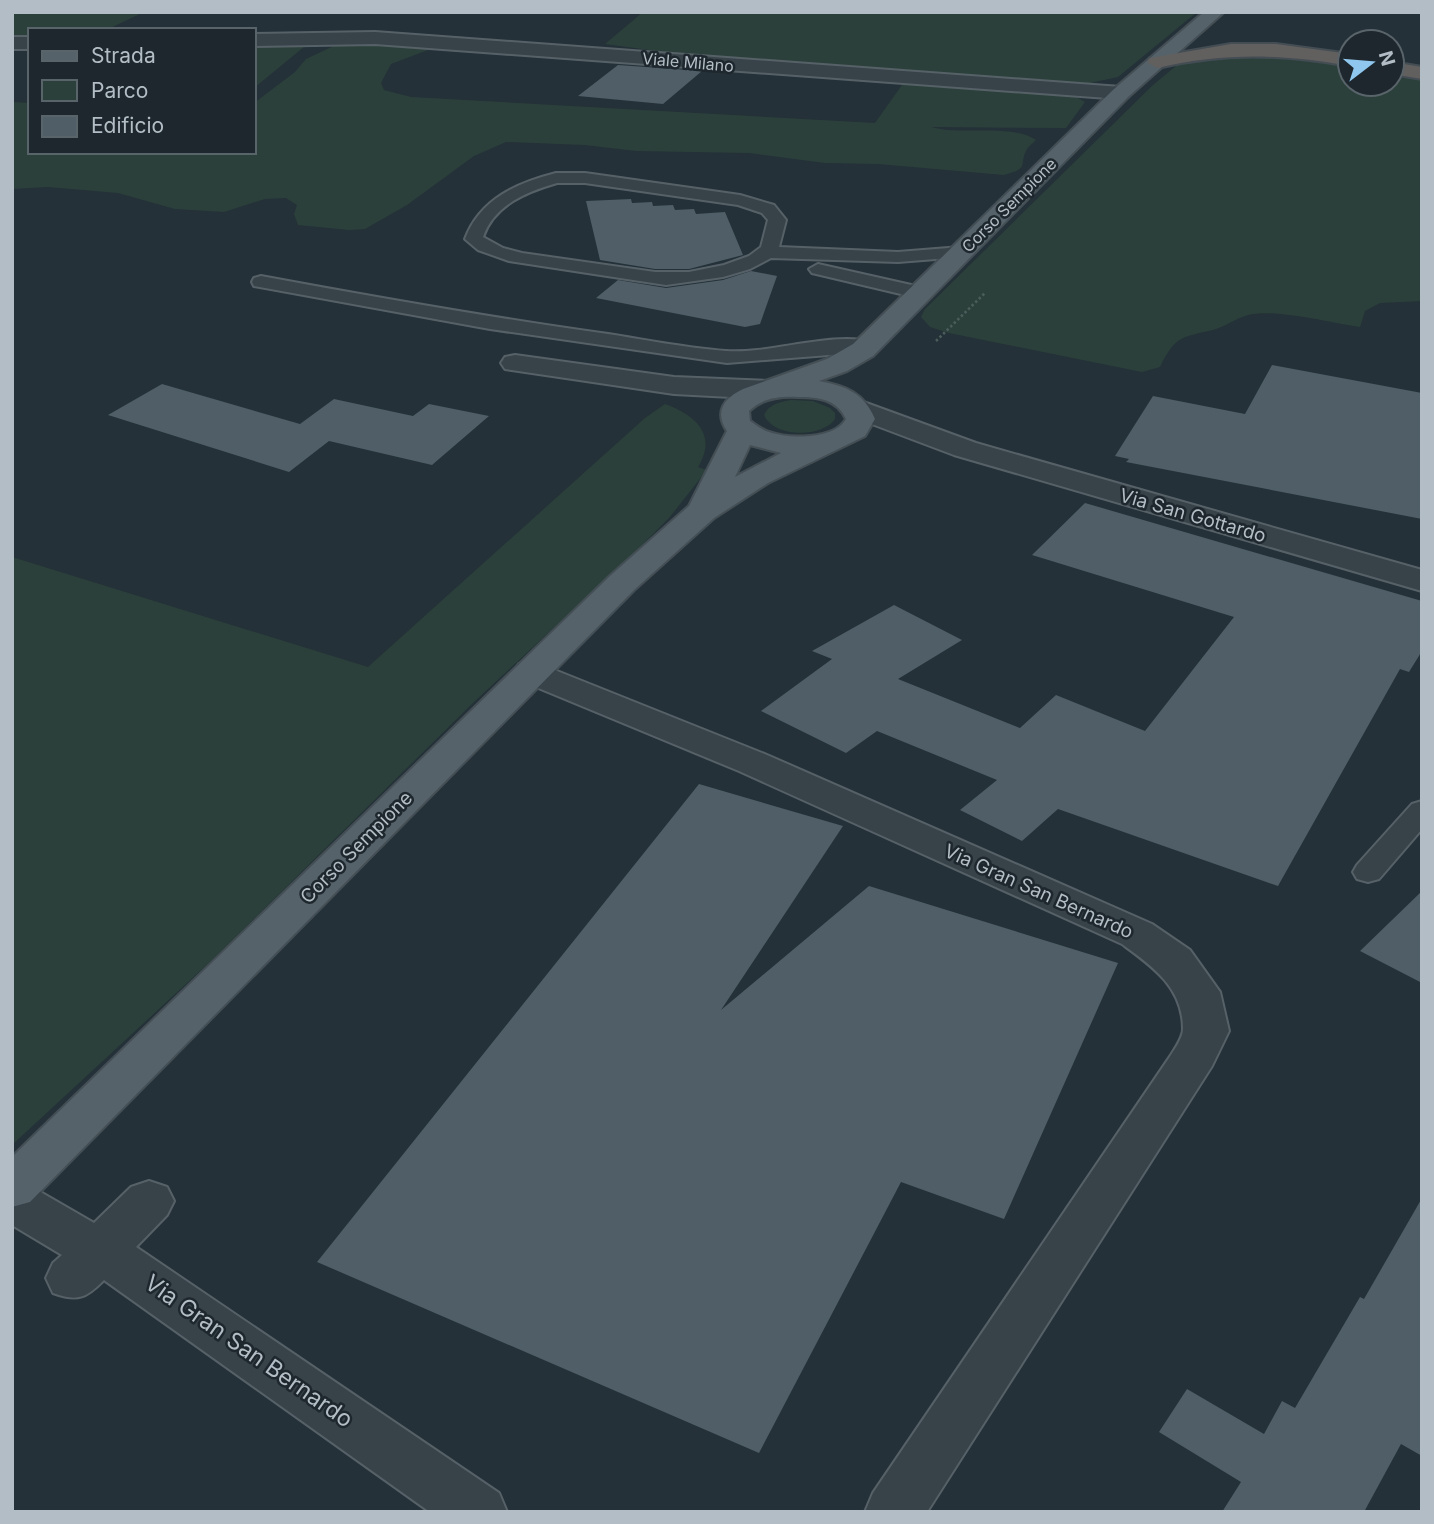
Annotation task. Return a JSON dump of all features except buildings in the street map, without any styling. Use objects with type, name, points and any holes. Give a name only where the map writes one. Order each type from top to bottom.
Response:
[{"type":"highway","points":[[1157,62],[1221,48],[1258,47],[1336,58]]},
{"type":"main road","points":[[1157,62],[1215,12]]},
{"type":"main road","name":"Corso Sempione","points":[[703,511],[738,425],[734,411],[741,402],[837,365],[865,348],[1121,93],[1157,62]]},
{"type":"main road","points":[[854,405],[856,369],[865,348]]},
{"type":"main road","points":[[738,425],[767,442],[785,445],[833,440],[859,424],[861,417],[854,405],[839,396],[807,388],[770,390]]},
{"type":"main road","name":"Corso Sempione","points":[[12,1188],[622,583],[703,511],[757,476],[833,440]]},
{"type":"street","name":"Viale Milano","points":[[256,40],[375,38],[1121,93]]},
{"type":"street","points":[[515,363],[654,383],[724,390],[770,390]]},
{"type":"street","points":[[654,383],[738,425]]},
{"type":"street","name":"Via San Gottardo","points":[[854,405],[965,449],[1422,581]]},
{"type":"street","name":"Via San Gottardo","points":[[833,440],[965,449]]},
{"type":"street","name":"Via Gran San Bernardo","points":[[532,672],[753,763],[1137,934],[1174,961],[1198,992],[1206,1031],[1189,1066],[894,1512]]},
{"type":"street","name":"Via Gran San Bernardo","points":[[12,1200],[85,1264],[135,1272],[478,1512]]},
{"type":"street","points":[[85,1264],[149,1201]]},
{"type":"lane","points":[[759,257],[776,234],[777,220],[768,209],[740,200],[585,178],[556,178],[517,190],[488,213],[476,229],[474,239],[486,250],[523,258],[668,279],[706,274],[759,257],[898,257],[961,252]]},
{"type":"lane","points":[[759,257],[832,270],[922,293]]},
{"type":"lane","points":[[261,282],[490,323],[727,357],[773,355],[831,347],[865,348]]},
{"type":"lane","points":[[1368,872],[1422,810]]},
{"type":"path","points":[[936,341],[985,293]]},
{"type":"green space","points":[[12,12],[144,12],[110,28],[28,28],[28,41],[12,40]]},
{"type":"green space","points":[[643,12],[1197,12],[1118,77],[1071,87],[716,59],[605,44]]},
{"type":"green space","points":[[310,42],[256,86],[256,44]]},
{"type":"green space","points":[[338,44],[426,47],[428,50],[391,64],[381,83],[384,90],[411,97],[875,123],[904,82],[1073,95],[1085,102],[1066,128],[931,127],[1013,132],[1036,140],[1027,149],[1021,168],[1004,175],[878,164],[825,163],[749,153],[636,151],[585,145],[506,142],[474,156],[407,205],[365,229],[298,225],[294,214],[297,205],[286,198],[265,199],[224,212],[175,209],[118,193],[48,187],[12,189],[12,102],[28,103],[28,154],[256,154],[256,101],[295,72],[306,59]]},
{"type":"green space","points":[[1217,52],[1336,62],[1336,98],[1406,98],[1406,73],[1422,76],[1422,301],[1380,303],[1365,311],[1360,327],[1272,313],[1248,315],[1217,329],[1181,340],[1170,349],[1160,367],[1142,372],[930,327],[921,317],[925,309],[1153,85],[1182,61]]},
{"type":"green space","points":[[791,400],[813,401],[830,408],[835,413],[835,419],[820,430],[798,433],[777,428],[769,423],[764,415],[769,408]]},
{"type":"green space","points":[[665,404],[686,414],[700,427],[706,445],[698,467],[707,470],[669,518],[475,701],[213,959],[12,1145],[12,557],[368,667],[645,418]]}]
